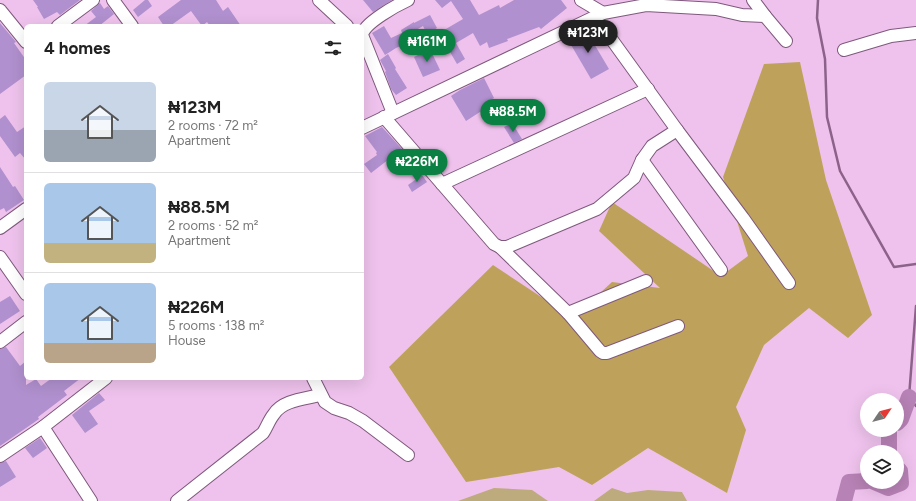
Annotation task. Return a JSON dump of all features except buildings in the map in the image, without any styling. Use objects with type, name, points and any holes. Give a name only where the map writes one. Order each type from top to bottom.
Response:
[{"type":"street","points":[[61,24],[93,0]]},
{"type":"street","points":[[113,0],[131,24]]},
{"type":"street","points":[[319,0],[345,24]]},
{"type":"street","points":[[364,31],[366,27],[394,3],[408,0]]},
{"type":"street","points":[[581,0],[603,13]]},
{"type":"street","points":[[754,0],[786,41]]},
{"type":"street","points":[[364,127],[603,13],[646,5],[716,9],[742,15],[765,16]]},
{"type":"street","points":[[0,10],[24,40]]},
{"type":"street","points":[[585,22],[612,40],[789,283]]},
{"type":"street","points":[[844,50],[891,36],[916,34]]},
{"type":"street","points":[[364,42],[389,115],[442,184],[494,244],[500,247],[568,313],[600,351],[607,353],[678,326]]},
{"type":"street","points":[[442,184],[648,89]]},
{"type":"street","points":[[500,247],[507,247],[597,209],[634,178],[642,160],[652,146],[677,130]]},
{"type":"street","points":[[642,160],[721,270]]},
{"type":"street","points":[[0,228],[24,210]]},
{"type":"street","points":[[0,257],[24,291]]},
{"type":"street","points":[[568,313],[646,281]]},
{"type":"street","points":[[0,342],[24,324]]},
{"type":"street","points":[[0,456],[43,427],[103,380]]},
{"type":"street","points":[[314,380],[320,395],[325,402],[334,408],[349,413],[408,455]]},
{"type":"street","points":[[177,501],[263,433],[268,426],[272,415],[278,409],[288,403],[320,395]]},
{"type":"street","points":[[43,427],[91,501]]},
{"type":"shaded area","points":[[800,62],[826,180],[872,315],[848,338],[809,308],[764,345],[736,407],[746,430],[727,493],[648,448],[592,485],[559,467],[466,482],[389,367],[493,265],[573,318],[612,282],[660,288],[599,231],[612,202],[721,276],[748,256],[723,177],[764,64]]},
{"type":"shaded area","points":[[494,488],[532,490],[548,501],[458,501]]},
{"type":"shaded area","points":[[612,488],[627,493],[648,490],[682,492],[687,501],[594,501]]},
{"type":"waterway","points":[[818,0],[817,18],[825,59],[827,117],[840,171],[894,267],[916,264]]},
{"type":"waterway","points":[[916,306],[909,397],[916,406]]},
{"type":"waterway","points":[[904,411],[909,397]]},
{"type":"waterway","points":[[889,437],[889,445]]},
{"type":"waterway","points":[[844,501],[849,482],[860,481]]}]
